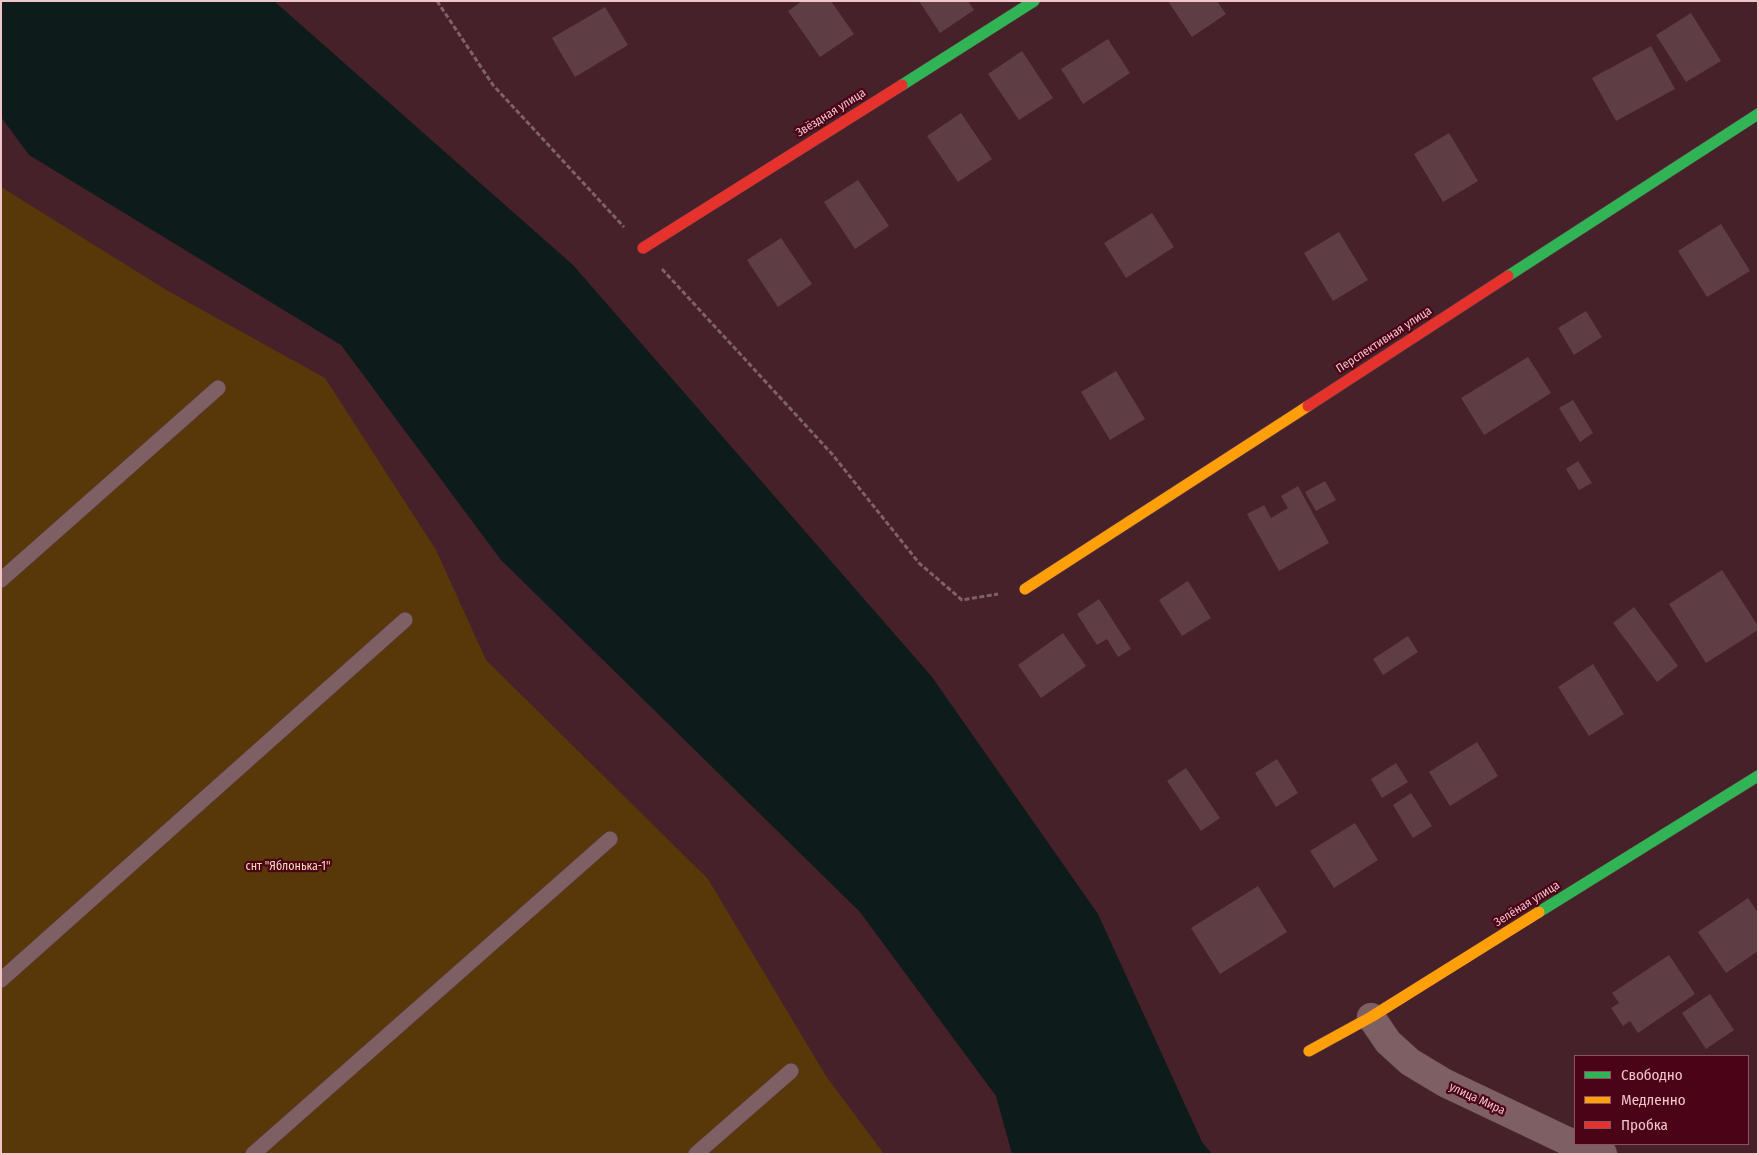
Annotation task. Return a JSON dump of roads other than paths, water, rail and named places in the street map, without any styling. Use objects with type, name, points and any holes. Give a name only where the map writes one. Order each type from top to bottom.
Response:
[{"type":"street","name":"Звёздная улица","points":[[643,248],[1034,1]]},
{"type":"street","name":"Перспективная улица","points":[[1026,589],[1758,114]]},
{"type":"street","name":"Зелёная улица","points":[[1309,1051],[1371,1017],[1758,776]]},
{"type":"street","name":"улица Мира","points":[[1371,1017],[1388,1042],[1410,1062],[1445,1083],[1574,1143]]},
{"type":"street","name":"улица Мира","points":[[1579,1145],[1603,1154]]},
{"type":"lane","points":[[1,580],[218,388]]},
{"type":"lane","points":[[1,980],[405,620]]},
{"type":"lane","points":[[254,1154],[610,839]]},
{"type":"lane","points":[[696,1154],[791,1071]]},
{"type":"park label","name":"снт \"Яблонька-1\"","points":[[288,867]]}]
